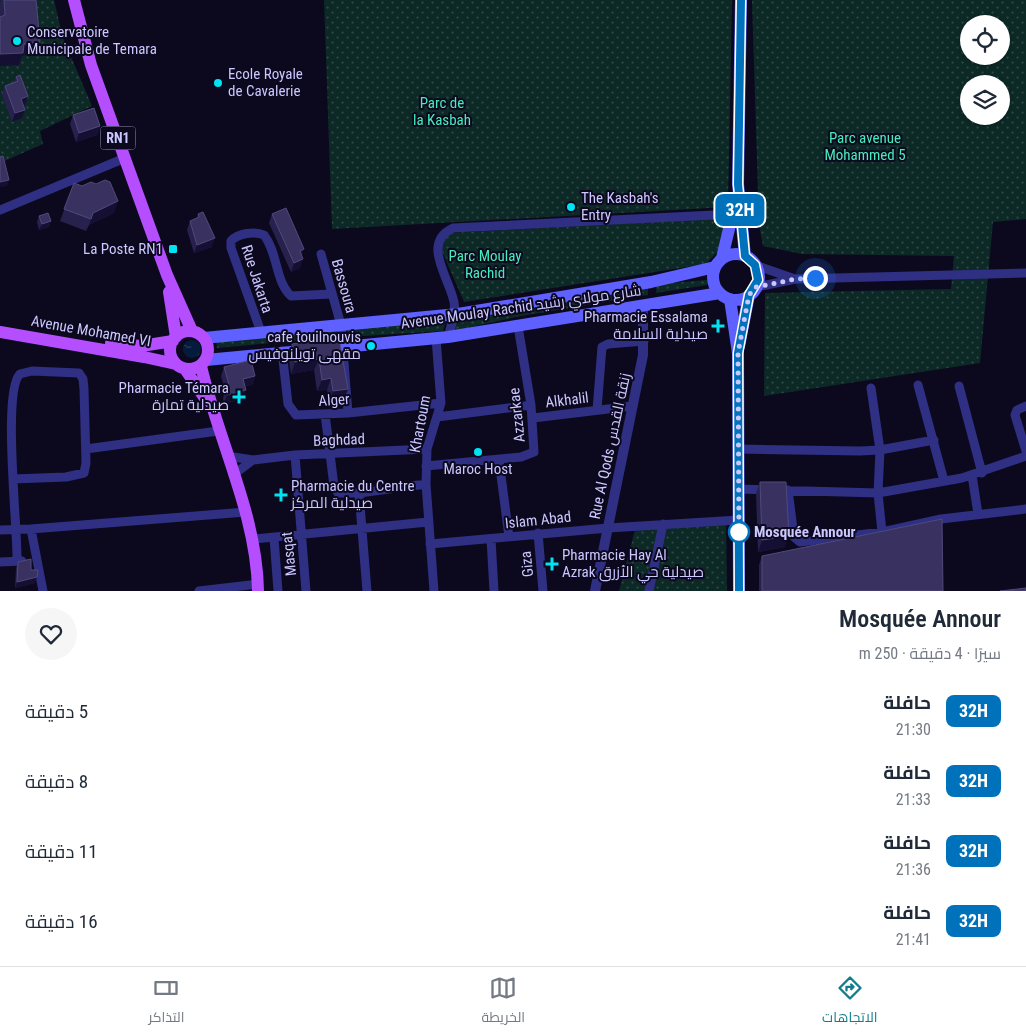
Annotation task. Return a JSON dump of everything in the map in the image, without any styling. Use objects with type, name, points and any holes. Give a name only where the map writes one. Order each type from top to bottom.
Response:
[{"type":"main road","name":"RN1","points":[[74,0],[85,48],[167,275],[192,331]]},
{"type":"main road","points":[[741,0],[738,184],[745,256]]},
{"type":"main road","points":[[738,184],[734,214],[713,278],[725,296],[738,353],[739,591]]},
{"type":"main road","points":[[718,263],[733,254],[745,256],[755,265],[758,280],[752,291],[738,353]]},
{"type":"main road","name":"Avenue Moulay Rachid شارع مولاي رشيد","points":[[204,338],[453,315],[651,282],[718,263]]},
{"type":"main road","name":"RN1","points":[[167,275],[174,339],[170,353],[211,408]]},
{"type":"main road","points":[[648,304],[651,282]]},
{"type":"main road","points":[[725,296],[743,298],[752,291]]},
{"type":"main road","name":"Avenue Moulay Rachid شارع مولاي رشيد","points":[[203,363],[282,351],[442,337],[648,304],[725,296]]},
{"type":"main road","name":"Avenue Mohamed VI","points":[[0,326],[134,346],[174,339]]},
{"type":"main road","points":[[174,339],[192,331],[204,338]]},
{"type":"main road","name":"Avenue Mohamed VI","points":[[0,332],[180,367]]},
{"type":"main road","name":"RN1","points":[[204,338],[208,349],[203,363],[211,408],[246,512],[253,540],[258,588]]},
{"type":"main road","points":[[180,367],[203,363]]},
{"type":"street","points":[[0,210],[125,158]]},
{"type":"street","name":"Khartoum","points":[[434,588],[428,522],[426,449],[441,404],[442,337],[453,315],[454,302],[437,250],[440,237],[453,228],[734,214]]},
{"type":"street","name":"Rue Jakarta","points":[[261,332],[231,248],[231,241],[236,237],[254,233],[264,236],[270,243],[280,277],[291,296],[331,294]]},
{"type":"street","name":"Bassoura","points":[[321,254],[341,325],[348,413]]},
{"type":"street","points":[[755,265],[796,279]]},
{"type":"street","points":[[752,291],[796,279],[1026,273]]},
{"type":"street","name":"Rue Al Qods زنقة القدس","points":[[595,591],[643,355],[648,304]]},
{"type":"street","name":"Azzarkae","points":[[426,466],[499,460],[528,456],[534,452],[532,405],[518,326]]},
{"type":"street","points":[[597,410],[602,347],[608,344],[644,341]]},
{"type":"street","name":"Alger","points":[[282,351],[288,404],[292,412],[300,416],[441,404]]},
{"type":"street","points":[[13,479],[80,475],[86,470],[84,389],[83,379],[79,373],[32,371],[20,374],[15,384],[12,420],[13,479],[18,530],[17,561]]},
{"type":"street","points":[[918,385],[944,481]]},
{"type":"street","points":[[959,386],[982,473]]},
{"type":"street","points":[[870,388],[880,450],[878,492],[882,532]]},
{"type":"street","name":"Alkhalil","points":[[437,417],[532,405]]},
{"type":"street","name":"Alkhalil","points":[[533,418],[633,406]]},
{"type":"street","points":[[1026,406],[1017,410],[1015,415],[1026,451]]},
{"type":"street","points":[[325,414],[336,491],[344,494],[359,493],[426,484]]},
{"type":"street","points":[[86,449],[218,431]]},
{"type":"street","points":[[739,449],[880,450],[934,440]]},
{"type":"street","name":"Baghdad","points":[[227,456],[252,460],[295,455],[426,449]]},
{"type":"street","name":"Masqat","points":[[295,455],[300,536],[306,591]]},
{"type":"street","points":[[738,489],[878,492],[982,473],[1026,456]]},
{"type":"street","points":[[233,475],[252,460]]},
{"type":"street","points":[[499,460],[510,537]]},
{"type":"street","points":[[972,475],[978,514]]},
{"type":"street","points":[[788,490],[794,537],[803,543],[882,532],[941,519],[1026,509]]},
{"type":"street","points":[[359,493],[367,591]]},
{"type":"street","points":[[0,530],[31,530],[246,512]]},
{"type":"street","name":"Islam Abad","points":[[430,544],[538,533],[739,520]]},
{"type":"street","points":[[253,540],[428,522]]},
{"type":"street","points":[[649,591],[662,524]]},
{"type":"street","points":[[31,530],[43,591]]},
{"type":"street","name":"Giza","points":[[538,533],[543,591]]},
{"type":"street","points":[[274,538],[278,591]]},
{"type":"street","points":[[491,539],[494,591]]},
{"type":"street","points":[[0,562],[37,561]]},
{"type":"street","points":[[199,591],[258,588]]},
{"type":"green space","points":[[0,0],[54,0],[63,38],[92,106],[40,131],[43,144],[0,163]]},
{"type":"green space","name":"Parc de la Kasbah","points":[[324,0],[732,0],[728,207],[332,229]]},
{"type":"green space","name":"Parc avenue Mohammed 5","points":[[752,0],[1026,0],[1026,219],[993,222],[980,363],[764,396],[765,293],[951,289],[954,256],[802,254],[763,246],[759,224]]},
{"type":"green space","name":"Parc Moulay Rachid","points":[[729,218],[725,244],[706,264],[464,302],[441,249],[448,233]]},
{"type":"green space","points":[[707,280],[707,285],[656,293],[657,284]]},
{"type":"green space","points":[[648,286],[648,295],[521,316],[452,331],[457,319]]},
{"type":"green space","points":[[446,321],[443,331],[348,337],[347,328]]},
{"type":"green space","points":[[337,328],[337,337],[217,348],[216,340]]},
{"type":"green space","points":[[726,523],[727,591],[619,591],[635,530]]},
{"type":"water","points":[[192,340],[198,343],[201,349],[198,355],[192,358],[186,355],[183,349],[186,343]]},
{"type":"building","name":"Conservatoire Municipale de Temara","points":[[4,0],[36,0],[40,42],[24,44],[23,53],[0,54],[0,17],[5,15]]},
{"type":"building","points":[[20,75],[28,96],[21,99],[25,110],[15,113],[5,86],[18,81],[16,77]]},
{"type":"building","points":[[94,108],[100,126],[79,133],[73,115]]},
{"type":"building","points":[[3,156],[9,180],[0,182],[0,157]]},
{"type":"building","points":[[105,180],[110,182],[118,201],[93,213],[91,219],[64,209],[74,183],[82,186],[91,182],[96,184]]},
{"type":"building","points":[[286,208],[304,249],[300,251],[303,259],[294,263],[272,214]]},
{"type":"building","points":[[203,212],[215,238],[197,245],[190,221],[199,217],[198,214]]},
{"type":"building","points":[[48,213],[51,221],[42,224],[39,216]]},
{"type":"building","points":[[339,339],[348,389],[333,391],[331,378],[322,380],[319,359],[295,362],[292,344]]},
{"type":"building","points":[[251,360],[255,376],[243,379],[246,390],[227,395],[226,389],[230,388],[224,367]]},
{"type":"building","name":"Mosquée Annour","points":[[760,482],[786,482],[789,536],[762,540]]},
{"type":"building","points":[[942,519],[943,591],[762,591],[762,556]]},
{"type":"building","points":[[31,559],[31,570],[38,570],[37,577],[17,582],[18,562]]},
{"type":"building","points":[[1026,588],[1026,591],[1000,591]]},
{"type":"bus line","name":"32H","points":[[739,591],[738,353],[749,295],[756,287],[758,280],[758,272],[755,265],[745,256],[738,184],[741,0]]},
{"type":"place","name":"Conservatoire Municipale de Temara","points":[[17,41]]},
{"type":"place","name":"Ecole Royale de Cavalerie","points":[[218,83]]},
{"type":"place","name":"The Kasbah's Entry","points":[[571,207]]},
{"type":"place","name":"La Poste RN1","points":[[173,249]]},
{"type":"place","name":"Pharmacie Essalama صيدلية السلامة","points":[[718,326]]},
{"type":"place","name":"cafe touilnouvis مقهى تويلنوفيس","points":[[371,346]]},
{"type":"place","name":"Pharmacie Témara صيدلية تمارة","points":[[239,397]]},
{"type":"place","name":"Maroc Host","points":[[478,452]]},
{"type":"place","name":"Pharmacie du Centre صيدلية المركز","points":[[281,495]]},
{"type":"place","name":"Mosquée Annour","points":[[739,532]]},
{"type":"place","name":"Pharmacie Hay Al Azrak صيدلية حي الأزرق","points":[[552,564]]},
{"type":"route","points":[[739,532],[739,538],[738,353],[749,295],[756,287],[796,279],[815,278]]}]
